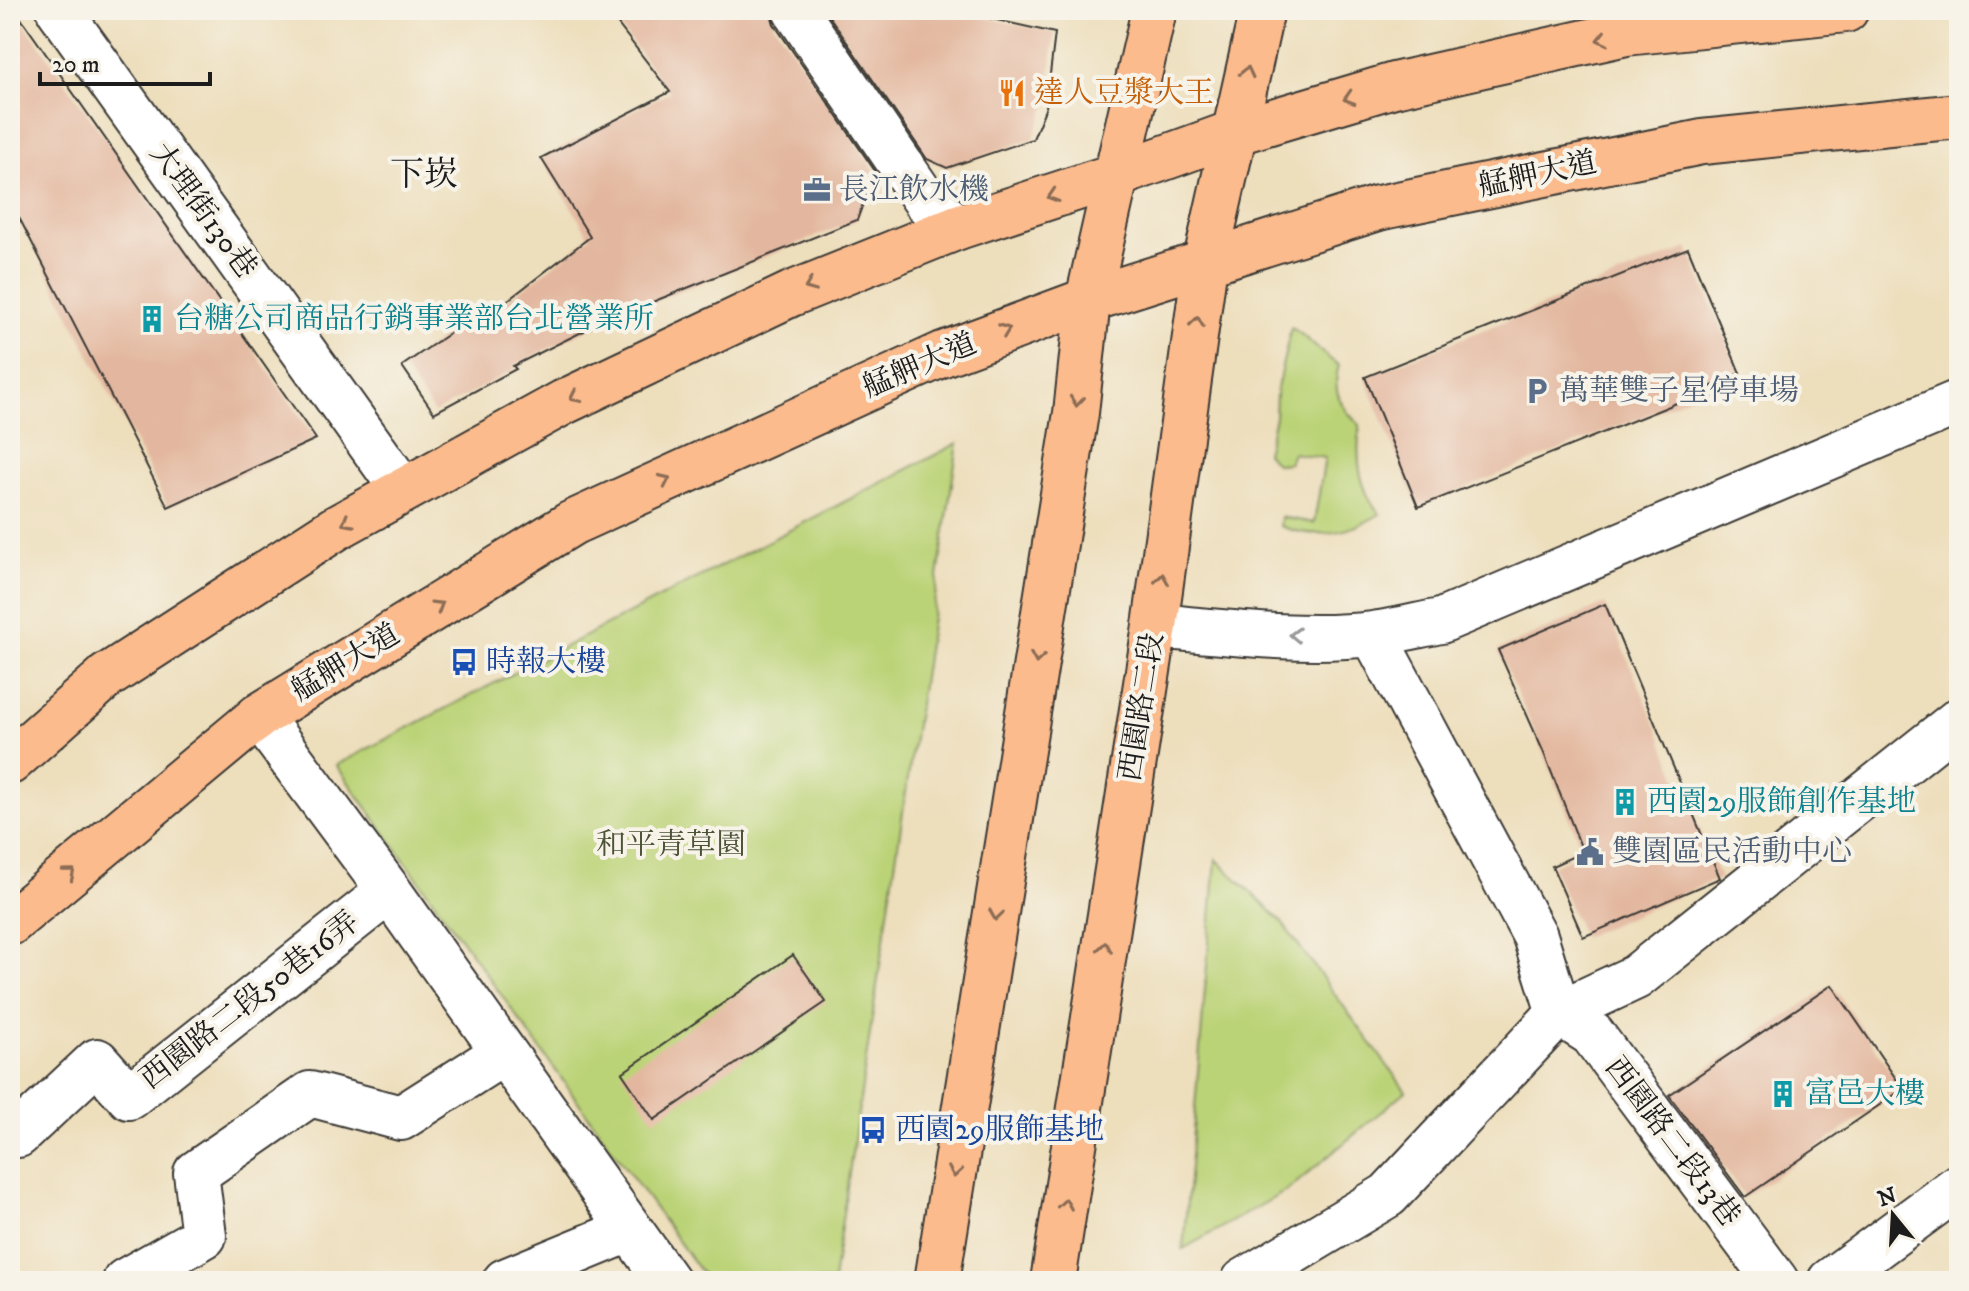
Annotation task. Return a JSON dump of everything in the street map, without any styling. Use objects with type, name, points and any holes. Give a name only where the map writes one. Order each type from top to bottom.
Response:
[{"type":"main road","points":[[937,1281],[1076,413],[1088,300],[1154,10]]},
{"type":"main road","name":"西園路二段","points":[[1053,1281],[1155,626],[1205,264],[1262,10]]},
{"type":"main road","points":[[10,762],[107,676],[336,528],[564,402],[791,294],[958,227],[1233,133],[1394,85],[1626,33],[1846,10]]},
{"type":"main road","name":"艋舺大道","points":[[10,923],[259,716],[572,523],[943,354],[1088,300],[1378,208],[1702,142],[1959,116]]},
{"type":"street","name":"大理街130巷","points":[[59,10],[403,490]]},
{"type":"street","points":[[795,10],[927,203],[958,227]]},
{"type":"street","points":[[1155,626],[1238,633],[1373,634],[1441,621],[1959,402]]},
{"type":"street","points":[[1373,634],[1535,936],[1559,1013]]},
{"type":"street","points":[[259,716],[389,891],[667,1281]]},
{"type":"street","points":[[1244,1281],[1388,1195],[1559,1013],[1636,977],[1959,720]]},
{"type":"street","name":"西園路二段50巷16弄","points":[[10,1128],[18,1135],[97,1061],[129,1097],[389,891]]},
{"type":"street","name":"西園路二段13巷","points":[[1559,1013],[1592,1034],[1776,1281]]},
{"type":"street","points":[[125,1281],[204,1236],[196,1173],[310,1094],[401,1118],[503,1053]]},
{"type":"street","points":[[1830,1281],[1959,1186]]},
{"type":"street","points":[[505,1281],[629,1230]]},
{"type":"green space","points":[[1291,328],[1339,365],[1337,391],[1348,412],[1360,425],[1360,472],[1367,494],[1380,514],[1356,526],[1331,533],[1306,533],[1280,526],[1281,517],[1314,523],[1325,458],[1293,453],[1289,463],[1277,464],[1266,453]]},
{"type":"green space","name":"和平青草園","points":[[958,443],[833,1281],[707,1281],[336,765]]},
{"type":"green space","points":[[1216,859],[1280,920],[1406,1091],[1288,1190],[1183,1249]]},
{"type":"building","name":"台糖公司商品行銷事業部台北營業所","points":[[10,10],[15,10],[316,439],[168,507],[10,200]]},
{"type":"building","points":[[607,10],[770,10],[774,24],[875,171],[857,220],[600,323],[513,366],[516,369],[434,413],[402,366],[467,321],[473,327],[590,237],[541,158],[670,92]]},
{"type":"building","points":[[825,10],[952,10],[1055,33],[1046,107],[1033,139],[947,168],[927,159]]},
{"type":"building","name":"萬華雙子星停車場","points":[[1688,248],[1740,373],[1672,405],[1418,507],[1365,377]]},
{"type":"building","name":"西園29服飾創作基地","points":[[1605,604],[1720,878],[1583,937],[1552,866],[1583,852],[1498,650]]},
{"type":"building","points":[[793,955],[826,1002],[654,1120],[622,1073]]},
{"type":"building","name":"富邑大樓","points":[[1832,985],[1903,1089],[1745,1197],[1669,1095]]},
{"type":"place","name":"達人豆漿大王","points":[[1012,93]]},
{"type":"place","name":"長江飲水機","points":[[817,190]]},
{"type":"place","name":"台糖公司商品行銷事業部台北營業所","points":[[152,319]]},
{"type":"place","name":"萬華雙子星停車場","points":[[1537,391]]},
{"type":"place","name":"時報大樓","points":[[464,662]]},
{"type":"place","name":"西園29服飾創作基地","points":[[1625,802]]},
{"type":"place","name":"雙園區民活動中心","points":[[1590,852]]},
{"type":"place","name":"富邑大樓","points":[[1783,1094]]},
{"type":"place","name":"西園29服飾基地","points":[[873,1130]]},
{"type":"district","name":"下崁","points":[[424,175]]}]
